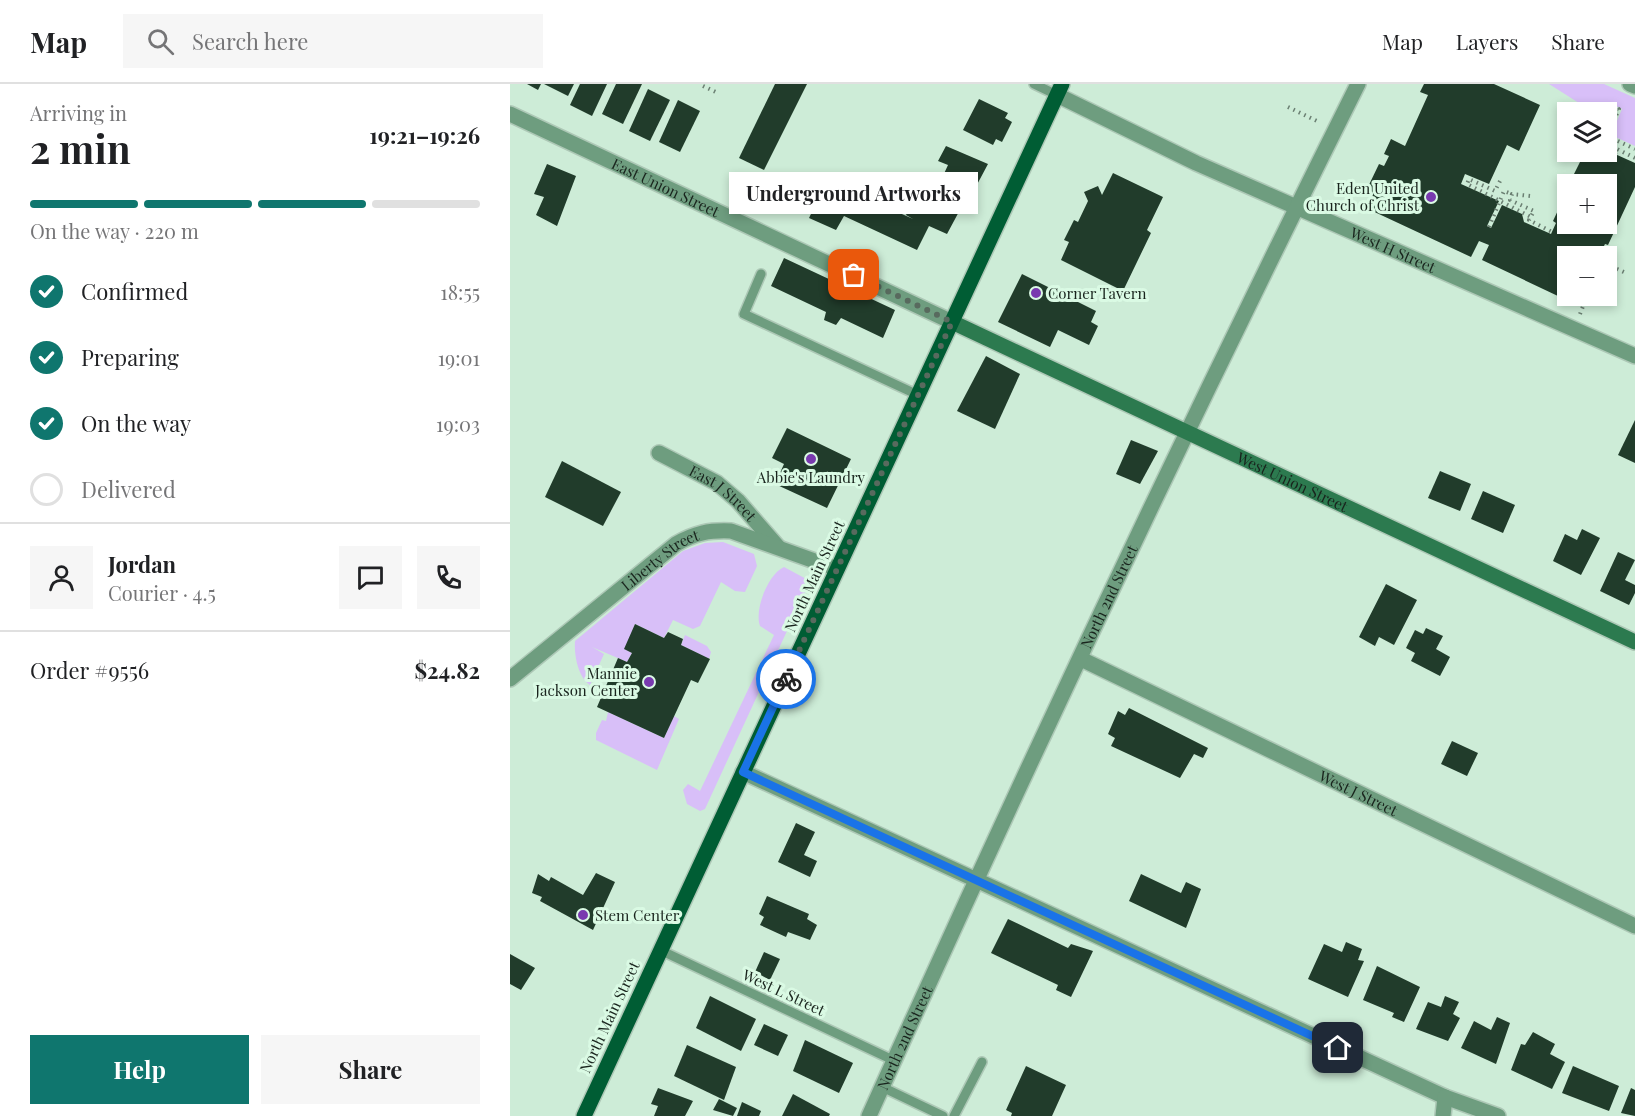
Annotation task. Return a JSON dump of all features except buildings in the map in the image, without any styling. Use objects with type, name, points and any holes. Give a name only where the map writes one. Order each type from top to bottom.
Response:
[{"type":"main road","name":"North Main Street","points":[[584,1116],[1059,89]]},
{"type":"street","name":"North 2nd Street","points":[[869,1116],[975,881],[1188,432],[1358,84]]},
{"type":"street","points":[[1630,84],[1635,86]]},
{"type":"street","name":"West H Street","points":[[1059,89],[1196,163],[1635,356]]},
{"type":"street","name":"East Union Street","points":[[510,114],[952,322]]},
{"type":"street","name":"West Union Street","points":[[952,322],[1635,642]]},
{"type":"street","name":"East J Street","points":[[659,453],[717,483],[738,501],[777,547]]},
{"type":"street","name":"Liberty Street","points":[[510,679],[676,544],[694,534],[712,530],[731,531],[837,568]]},
{"type":"street","name":"West J Street","points":[[1081,659],[1635,926]]},
{"type":"street","points":[[743,772],[1445,1097],[1498,1116]]},
{"type":"street","points":[[1443,1116],[1445,1097]]},
{"type":"lane","points":[[1034,84],[1059,89]]},
{"type":"lane","points":[[761,274],[744,314],[918,395]]},
{"type":"lane","name":"West L Street","points":[[660,950],[895,1061]]},
{"type":"lane","points":[[954,1116],[982,1062]]},
{"type":"lane","points":[[882,1087],[943,1116]]},
{"type":"path","points":[[703,86],[718,93]]},
{"type":"path","points":[[1288,107],[1317,121]]},
{"type":"path","points":[[1617,141],[1635,149]]},
{"type":"path","points":[[1617,149],[1635,158]]},
{"type":"path","points":[[1500,181],[1495,191],[1469,179],[1467,184],[1531,217]]},
{"type":"path","points":[[1489,227],[1504,191],[1530,196]]},
{"type":"path","points":[[1512,194],[1510,200],[1534,211],[1529,220],[1552,232]]},
{"type":"path","points":[[1617,269],[1626,273]]},
{"type":"path","points":[[1578,318],[1583,306]]},
{"type":"shaded area","points":[[1549,84],[1604,84],[1635,98],[1635,146],[1617,138],[1617,121],[1622,109],[1617,106],[1617,102],[1577,102]]},
{"type":"shaded area","points":[[723,542],[754,554],[757,566],[745,592],[735,591],[721,582],[700,626],[693,629],[673,620],[664,638],[635,624],[625,649],[632,653],[627,662],[592,647],[604,654],[590,685],[582,677],[575,653],[575,641],[683,551],[705,543]]},
{"type":"shaded area","points":[[784,567],[810,581],[705,809],[700,811],[687,804],[683,790],[688,784],[700,791],[774,635],[760,626],[759,611],[768,585],[778,571]]},
{"type":"shaded area","points":[[685,635],[707,646],[711,652],[709,659],[681,645]]},
{"type":"shaded area","points":[[608,712],[664,738],[674,716],[679,719],[657,770],[596,740],[596,733],[602,720],[606,721]]},
{"type":"way so far","points":[[786,679],[952,322],[854,275]]},
{"type":"place","name":"Eden United Church of Christ","points":[[1431,197]]},
{"type":"place","name":"Underground Artworks","points":[[854,275]]},
{"type":"place","name":"Corner Tavern","points":[[1036,293]]},
{"type":"place","name":"Abbie's Laundry","points":[[811,459]]},
{"type":"place","name":"Mannie Jackson Center","points":[[649,682]]},
{"type":"place","name":"Stem Center","points":[[583,915]]},
{"type":"route","points":[[786,679],[743,772],[1338,1048]]}]
